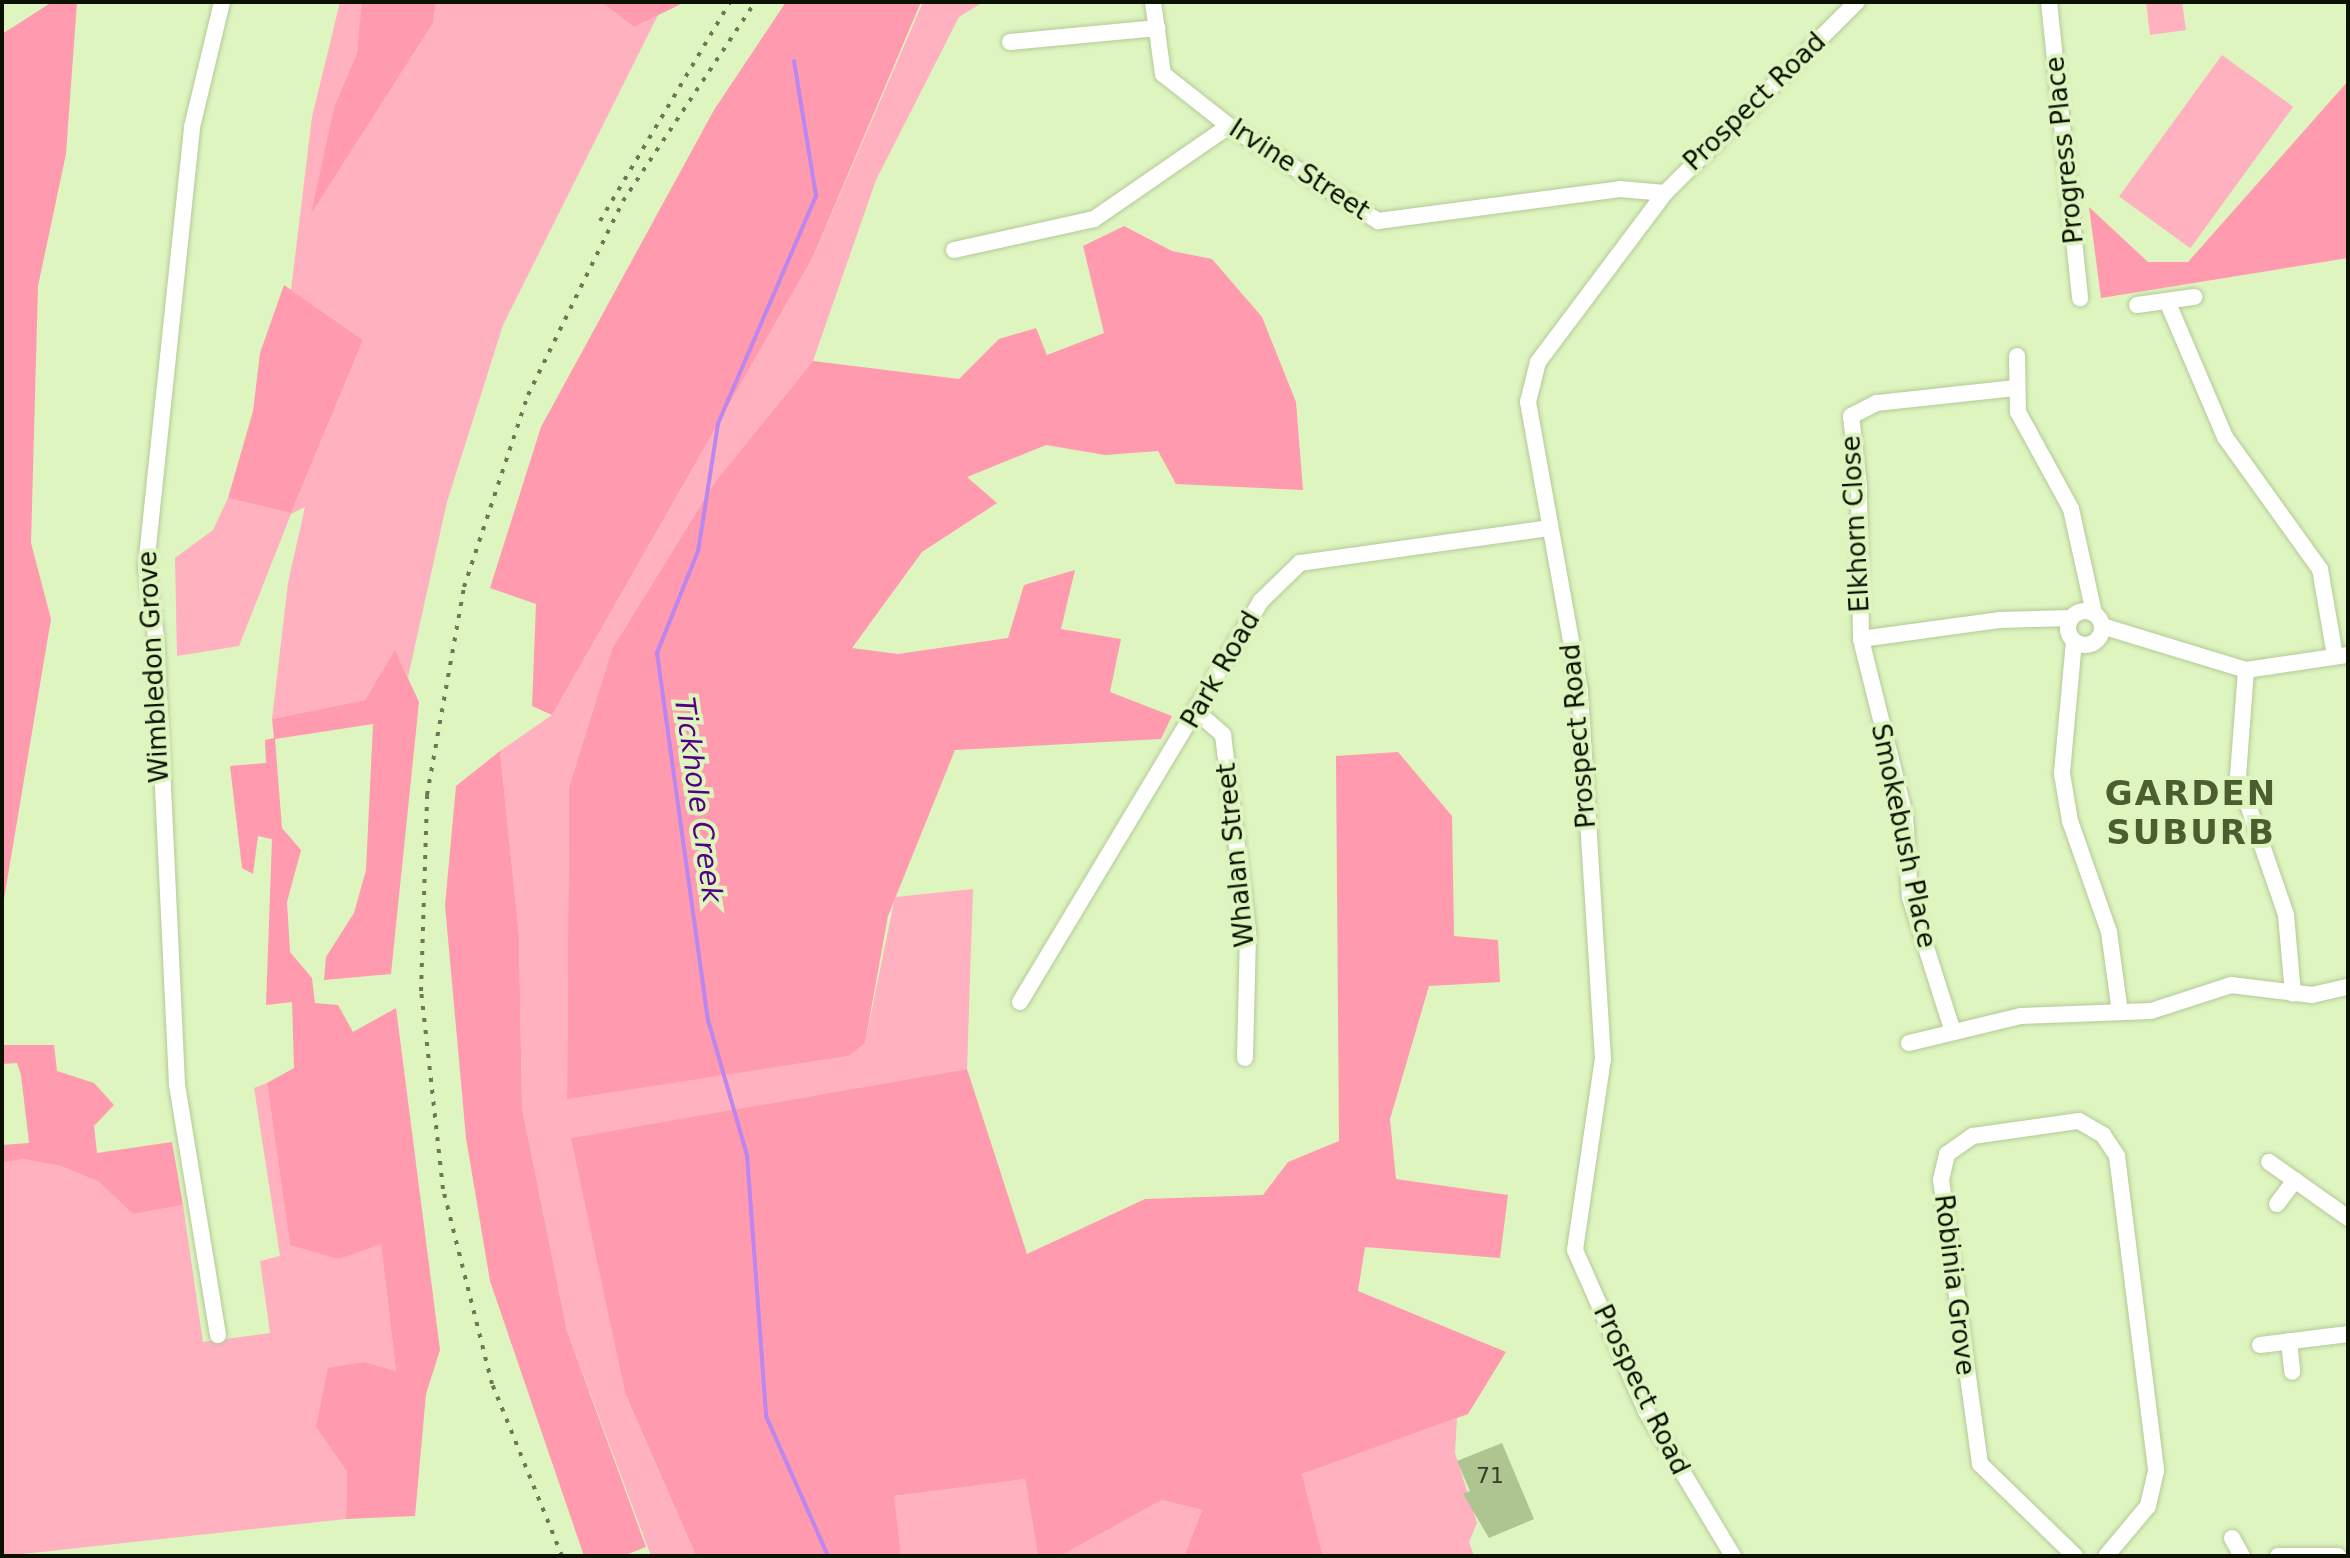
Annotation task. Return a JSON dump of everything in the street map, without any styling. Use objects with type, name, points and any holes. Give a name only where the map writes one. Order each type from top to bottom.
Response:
[{"type":"street","name":"Wimbledon Grove","points":[[218,1335],[177,1084],[156,637],[146,566],[192,127],[222,2]]},
{"type":"street","name":"Irvine Street","points":[[1153,2],[1163,74],[1229,126],[1378,221],[1620,189],[1665,193]]},
{"type":"street","name":"Prospect Road","points":[[1733,1556],[1646,1411],[1575,1250],[1603,1059],[1580,691],[1528,402],[1538,362],[1665,193],[1855,2]]},
{"type":"street","name":"Progress Place","points":[[2049,2],[2080,298]]},
{"type":"street","points":[[1010,42],[1157,28]]},
{"type":"street","points":[[954,250],[1094,219],[1229,126]]},
{"type":"street","points":[[2137,305],[2194,297]]},
{"type":"street","points":[[1861,639],[2038,620],[2126,638],[2246,670],[2342,656],[2320,569],[2225,437],[2167,301]]},
{"type":"street","points":[[2017,356],[2014,388],[2024,429],[2071,509],[2087,579],[2084,628],[2069,677],[2061,749],[2065,796],[2104,910],[2120,1012]]},
{"type":"street","name":"Elkhorn Close","points":[[1861,639],[1855,410],[2014,388]]},
{"type":"street","name":"Park Road","points":[[1020,1002],[1261,601],[1300,563],[1550,528]]},
{"type":"street","name":"Smokebush Place","points":[[1861,639],[1905,816],[1910,897],[1953,1032]]},
{"type":"street","points":[[2246,670],[2238,776],[2286,915],[2293,994]]},
{"type":"street","name":"Whalan Street","points":[[1197,712],[1223,735],[1248,934],[1245,1058]]},
{"type":"street","points":[[1909,1043],[2021,1016],[2151,1011],[2231,985],[2293,994],[2348,987]]},
{"type":"street","name":"Robinia Grove","points":[[2075,1556],[1980,1464],[1941,1180],[1947,1154],[1973,1136],[2079,1121],[2103,1135],[2117,1156],[2156,1471],[2148,1506],[2106,1556]]},
{"type":"street","points":[[2269,1162],[2348,1218]]},
{"type":"street","points":[[2277,1204],[2295,1180]]},
{"type":"street","points":[[2260,1345],[2348,1334]]},
{"type":"street","points":[[2289,1341],[2292,1372]]},
{"type":"street","points":[[2232,1538],[2242,1556]]},
{"type":"street","points":[[2278,1556],[2338,1556]]},
{"type":"shaded area","points":[[52,2],[77,2],[66,154],[38,286],[31,543],[51,619],[2,911],[2,34]]},
{"type":"shaded area","points":[[340,2],[362,2],[364,9],[357,53],[334,107],[312,212],[433,23],[436,2],[601,2],[634,27],[658,15],[503,325],[447,502],[408,677],[395,651],[365,700],[272,719],[288,583],[305,507],[291,514],[239,646],[177,656],[175,558],[213,530],[228,498],[291,513],[363,340],[291,290],[312,117]]},
{"type":"shaded area","points":[[362,2],[436,2],[433,23],[311,214],[334,107],[357,53]]},
{"type":"shaded area","points":[[601,2],[685,2],[634,27]]},
{"type":"shaded area","points":[[786,2],[921,2],[812,259],[552,715],[532,706],[536,604],[490,588],[541,427],[714,110]]},
{"type":"shaded area","points":[[923,2],[983,2],[959,17],[876,180],[813,361],[715,482],[612,649],[569,787],[567,1098],[849,1056],[865,1043],[895,897],[973,889],[967,1069],[572,1138],[625,1393],[696,1556],[651,1556],[567,1331],[522,1108],[519,935],[500,751],[552,715],[812,259]]},
{"type":"shaded area","points":[[2146,2],[2182,2],[2186,30],[2150,35]]},
{"type":"shaded area","points":[[2222,55],[2293,107],[2190,248],[2119,197]]},
{"type":"shaded area","points":[[2348,81],[2348,258],[2101,298],[2089,207],[2148,262],[2188,262]]},
{"type":"shaded area","points":[[1124,226],[1172,251],[1212,259],[1262,317],[1296,402],[1303,490],[1176,484],[1158,451],[1105,455],[1046,445],[967,477],[997,503],[922,552],[852,648],[898,654],[1008,638],[1024,585],[1075,570],[1061,629],[1121,639],[1110,692],[1172,716],[1161,739],[955,750],[888,916],[865,1043],[849,1056],[567,1099],[569,787],[612,649],[715,482],[813,361],[959,379],[999,339],[1036,328],[1047,355],[1104,333],[1083,246]]},
{"type":"shaded area","points":[[284,285],[363,340],[291,513],[228,498],[253,411],[260,353]]},
{"type":"shaded area","points":[[395,650],[419,702],[391,974],[324,980],[326,957],[354,913],[366,870],[373,724],[275,739],[282,828],[301,850],[287,902],[290,952],[312,978],[315,1003],[338,1005],[353,1032],[396,1008],[440,1350],[426,1394],[415,1516],[346,1519],[347,1472],[316,1427],[328,1368],[365,1362],[396,1371],[381,1244],[339,1259],[290,1245],[267,1083],[294,1068],[292,1002],[266,1005],[272,839],[258,836],[253,874],[242,868],[230,766],[266,763],[265,740],[274,738],[272,719],[365,700]]},
{"type":"shaded area","points":[[500,751],[519,935],[522,1108],[567,1331],[646,1547],[623,1556],[584,1556],[490,1281],[466,1138],[445,905],[456,786]]},
{"type":"shaded area","points":[[1398,752],[1452,816],[1454,936],[1498,940],[1500,982],[1429,986],[1390,1119],[1396,1179],[1508,1195],[1500,1258],[1365,1247],[1358,1291],[1506,1352],[1468,1414],[1302,1474],[1323,1556],[1184,1556],[1202,1510],[1162,1500],[1060,1556],[1038,1556],[1025,1479],[894,1496],[901,1556],[696,1556],[625,1393],[571,1138],[967,1069],[1027,1254],[1145,1199],[1263,1195],[1288,1162],[1339,1141],[1336,756]]},
{"type":"shaded area","points":[[2,1045],[54,1045],[57,1071],[94,1083],[114,1105],[94,1126],[97,1153],[172,1142],[183,1205],[133,1214],[99,1182],[61,1166],[23,1159],[2,1163],[2,1145],[29,1143],[21,1075],[17,1063],[2,1064]]},
{"type":"shaded area","points":[[267,1083],[290,1244],[381,1243],[396,1371],[365,1362],[316,1427],[347,1472],[346,1519],[4,1556],[2,1163],[23,1159],[61,1166],[99,1182],[133,1214],[183,1205],[203,1342],[270,1333],[260,1261],[280,1256],[254,1088]]},
{"type":"shaded area","points":[[1457,1418],[1455,1453],[1477,1523],[1469,1542],[1474,1556],[1323,1556],[1302,1474]]},
{"type":"shaded area","points":[[1025,1479],[1038,1556],[901,1556],[893,1496]]},
{"type":"shaded area","points":[[1162,1500],[1202,1510],[1184,1556],[1060,1556]]},
{"type":"building","points":[[1502,1443],[1534,1519],[1489,1538],[1463,1494],[1470,1491],[1457,1461]]},
{"type":"waterway","name":"Tickhole Creek","points":[[794,61],[816,196],[718,424],[698,551],[657,653],[708,1020],[747,1155],[766,1416],[828,1556]]},
{"type":"railway","points":[[600,221],[730,2]]},
{"type":"railway","points":[[562,1556],[492,1384],[443,1189],[421,991],[427,795],[464,587],[528,395],[623,201],[755,2]]},
{"type":"district","name":"GARDEN SUBURB","points":[[2191,812]]}]
